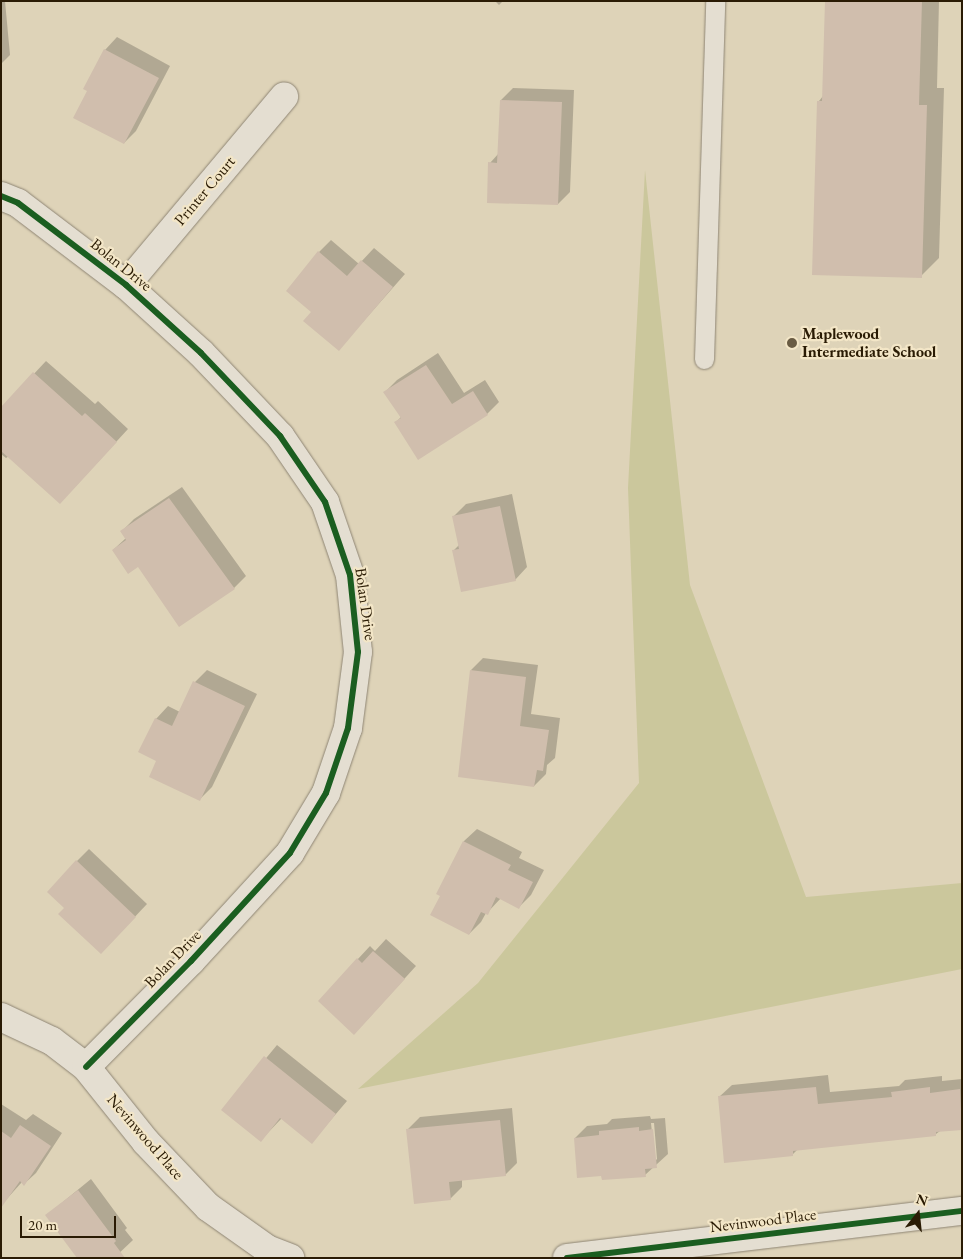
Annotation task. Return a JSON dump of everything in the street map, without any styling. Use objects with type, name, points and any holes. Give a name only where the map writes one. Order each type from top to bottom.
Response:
[{"type":"street","name":"Printer Court","points":[[126,285],[284,97]]},
{"type":"street","name":"Bolan Drive","points":[[1,196],[18,203],[126,285],[201,353],[280,436],[326,502],[350,575],[358,652],[348,728],[326,794],[290,853],[191,961],[86,1067]]},
{"type":"street","name":"Nevinwood Place","points":[[1,1017],[52,1040],[86,1067],[146,1142],[208,1207],[267,1249],[290,1258]]},
{"type":"street","name":"Nevinwood Place","points":[[567,1258],[962,1211]]},
{"type":"lane","points":[[704,359],[715,1]]},
{"type":"shaded area","points":[[645,170],[690,585],[806,897],[962,883],[962,969],[358,1089],[478,983],[639,783],[628,488]]},
{"type":"building","name":"Maplewood Intermediate School","points":[[825,1],[922,1],[919,105],[927,105],[922,278],[812,275],[817,101],[822,101]]},
{"type":"building","points":[[104,49],[159,78],[124,144],[73,118],[87,91],[83,89]]},
{"type":"building","points":[[500,100],[562,102],[558,205],[487,203],[488,162],[497,163]]},
{"type":"building","points":[[318,251],[347,276],[361,260],[393,287],[339,351],[303,321],[311,312],[286,291]]},
{"type":"building","points":[[426,365],[452,404],[473,391],[488,415],[418,460],[394,422],[401,418],[383,392]]},
{"type":"building","points":[[33,372],[82,416],[85,413],[117,442],[60,504],[1,451],[1,407]]},
{"type":"building","points":[[169,498],[235,589],[179,627],[138,567],[128,574],[112,550],[126,540],[120,531]]},
{"type":"building","points":[[500,506],[516,581],[461,592],[452,550],[459,549],[452,516]]},
{"type":"building","points":[[470,670],[526,677],[520,726],[549,730],[543,771],[537,770],[534,787],[458,777]]},
{"type":"building","points":[[193,681],[245,706],[200,801],[149,777],[156,761],[138,752],[155,718],[172,726]]},
{"type":"building","points":[[463,841],[511,865],[508,870],[533,882],[519,909],[496,897],[488,915],[481,912],[469,935],[430,915],[440,896],[436,894]]},
{"type":"building","points":[[76,860],[136,917],[101,954],[58,914],[64,908],[47,892]]},
{"type":"building","points":[[373,951],[405,979],[354,1035],[318,1001],[357,958],[362,963]]},
{"type":"building","points":[[264,1056],[336,1114],[312,1144],[280,1118],[261,1142],[221,1110]]},
{"type":"building","points":[[816,1087],[818,1104],[892,1097],[891,1092],[930,1087],[930,1093],[960,1089],[962,1130],[936,1132],[936,1136],[793,1151],[793,1156],[724,1163],[718,1096]]},
{"type":"building","points":[[500,1120],[506,1176],[449,1182],[451,1200],[414,1204],[406,1129]]},
{"type":"building","points":[[20,1125],[51,1146],[24,1186],[20,1181],[1,1208],[1,1131],[11,1138]]},
{"type":"building","points":[[639,1127],[639,1131],[653,1129],[657,1168],[645,1169],[646,1177],[602,1180],[601,1176],[577,1178],[574,1138],[599,1135],[599,1131]]},
{"type":"building","points":[[78,1190],[116,1241],[114,1243],[125,1258],[77,1258],[45,1215]]},
{"type":"cycle path","points":[[1,196],[18,203],[126,285],[201,353],[280,436],[325,502],[350,575],[358,652],[348,728],[326,793],[290,853],[191,961],[86,1067]]},
{"type":"cycle path","points":[[567,1258],[962,1211]]},
{"type":"place","name":"Maplewood Intermediate School","points":[[792,343]]}]
